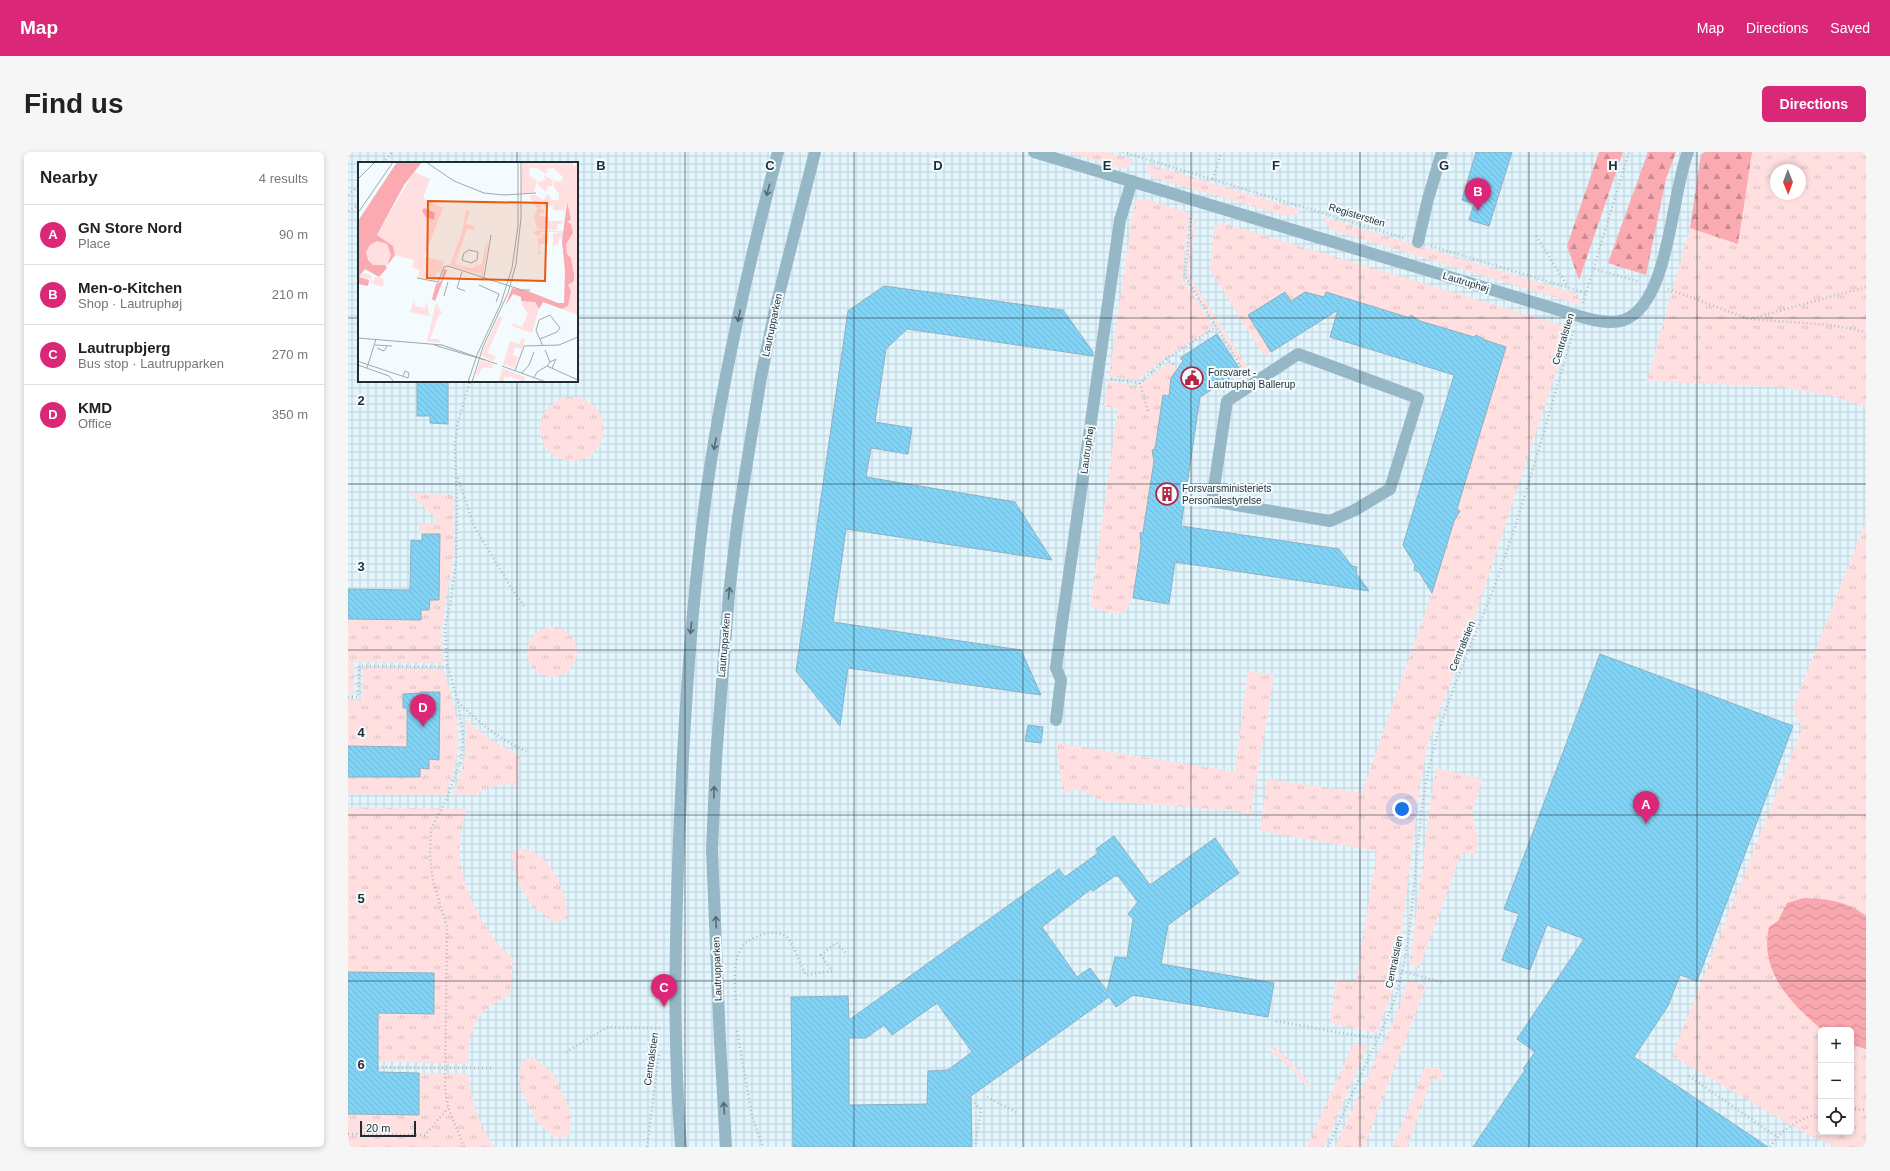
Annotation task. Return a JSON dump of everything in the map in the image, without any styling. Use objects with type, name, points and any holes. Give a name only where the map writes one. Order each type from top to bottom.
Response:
[{"type":"street","points":[[681,1147],[675,946],[683,732],[691,633],[708,485],[730,359],[760,221],[778,152]]},
{"type":"street","name":"Lautrupparken","points":[[726,1147],[712,850],[716,758],[728,602],[738,518],[761,377],[776,302],[815,152]]},
{"type":"street","name":"Lautruphøj","points":[[1034,152],[1579,316],[1596,320],[1610,321],[1624,320],[1639,310],[1655,285],[1666,248],[1681,175],[1688,152]]},
{"type":"street","points":[[1418,242],[1428,199],[1442,152]]},
{"type":"street","name":"Lautruphøj","points":[[1056,720],[1061,680],[1056,668],[1120,220],[1132,181]]},
{"type":"street","points":[[1298,354],[1418,398],[1390,489],[1355,510],[1330,521],[1212,501],[1227,402],[1298,354]]},
{"type":"path","points":[[384,162],[392,152]]},
{"type":"path","name":"Registerstien","points":[[1123,152],[1586,293]]},
{"type":"path","name":"Centralstien","points":[[1328,1147],[1390,1010],[1402,971],[1407,945],[1422,804],[1431,758],[1440,725],[1465,657],[1485,611],[1502,566],[1629,152]]},
{"type":"path","points":[[1213,179],[1221,153]]},
{"type":"path","points":[[348,194],[358,187]]},
{"type":"path","points":[[1194,200],[1185,276],[1244,373]]},
{"type":"path","points":[[348,211],[358,205]]},
{"type":"path","points":[[1536,236],[1569,287]]},
{"type":"path","points":[[1594,269],[1679,291],[1749,319],[1830,325],[1866,332]]},
{"type":"path","points":[[1749,319],[1866,287]]},
{"type":"path","points":[[1098,378],[1140,383],[1166,359],[1216,327]]},
{"type":"path","points":[[1166,359],[1176,366]]},
{"type":"path","points":[[464,1147],[448,1108],[444,1088],[447,927],[434,881],[430,855],[432,829],[446,800],[461,760],[464,736],[458,702],[448,667],[445,627],[450,606],[456,562],[455,445],[458,422],[470,382]]},
{"type":"path","points":[[1140,383],[1148,411]]},
{"type":"path","points":[[456,474],[474,526],[512,589],[526,608]]},
{"type":"path","points":[[348,697],[358,697],[359,666],[448,667]]},
{"type":"path","points":[[458,702],[484,727],[503,740],[529,753]]},
{"type":"path","points":[[736,1010],[735,974],[738,956],[743,946],[753,938],[768,933],[778,933],[788,938],[806,975],[832,971],[821,955],[836,943],[847,954]]},
{"type":"path","points":[[1402,971],[1444,983]]},
{"type":"path","points":[[1276,1021],[1378,1038]]},
{"type":"path","name":"Centralstien","points":[[566,1052],[608,1027],[663,1028],[662,1035]]},
{"type":"path","points":[[736,1028],[752,1116],[763,1147]]},
{"type":"path","name":"Centralstien","points":[[647,1147],[660,1050]]},
{"type":"path","points":[[378,1067],[492,1068]]},
{"type":"path","points":[[1689,1076],[1777,1137]]},
{"type":"path","points":[[966,1095],[981,1109],[975,1147]]},
{"type":"path","points":[[987,1096],[1018,1113]]},
{"type":"path","points":[[348,1134],[425,1135],[448,1108]]},
{"type":"path","points":[[1854,1110],[1866,1110]]},
{"type":"path","points":[[1770,1147],[1777,1137],[1804,1117],[1818,1113]]},
{"type":"shaded area","points":[[348,152],[1866,152],[1866,1147],[445,1147],[348,1114]]},
{"type":"green space","points":[[1068,152],[1107,152],[1134,160],[1128,167],[1121,168]]},
{"type":"green space","points":[[1599,152],[1623,152],[1579,280],[1567,246]]},
{"type":"green space","points":[[1648,152],[1676,152],[1666,179],[1646,275],[1608,263]]},
{"type":"green space","points":[[1705,152],[1752,152],[1738,244],[1690,228],[1701,154]]},
{"type":"green space","points":[[1752,152],[1866,152],[1866,407],[1833,396],[1780,387],[1647,381],[1690,228],[1738,244]]},
{"type":"green space","points":[[1147,164],[1301,210],[1296,214],[1287,216],[1154,178],[1148,173]]},
{"type":"green space","points":[[1144,199],[1189,213],[1182,277],[1213,327],[1162,360],[1136,380],[1109,376],[1134,205],[1137,200]]},
{"type":"green space","points":[[1192,216],[1195,223],[1189,275],[1250,371],[1251,376],[1236,386],[1232,382],[1244,374],[1245,371],[1185,276]]},
{"type":"green space","points":[[1323,217],[1577,294],[1580,301],[1578,304],[1335,231],[1328,227]]},
{"type":"green space","points":[[1223,223],[1572,328],[1549,335],[1570,329],[1468,638],[1439,711],[1426,751],[1419,793],[1396,976],[1391,996],[1376,1033],[1330,1023],[1336,979],[1356,982],[1377,851],[1260,831],[1267,779],[1362,793],[1429,601],[1454,521],[1460,511],[1457,509],[1506,347],[1485,340],[1476,335],[1474,337],[1420,321],[1412,316],[1410,318],[1326,292],[1324,297],[1305,292],[1291,301],[1285,292],[1248,315],[1271,352],[1264,356],[1210,270],[1214,228]]},
{"type":"green space","points":[[1168,363],[1181,371],[1171,377],[1169,396],[1163,395],[1155,449],[1152,450],[1154,461],[1143,532],[1140,533],[1141,545],[1133,598],[1124,612],[1113,614],[1090,606],[1118,409],[1104,406],[1108,381],[1138,386]]},
{"type":"green space","points":[[572,397],[590,403],[598,411],[604,429],[598,447],[590,455],[572,461],[554,455],[546,447],[540,429],[546,411],[554,403]]},
{"type":"green space","points":[[409,493],[453,495],[454,552],[441,633],[443,663],[354,662],[353,694],[348,694],[348,619],[429,609],[428,600],[439,600],[440,535],[419,534],[420,524],[437,523],[433,516]]},
{"type":"green space","points":[[1866,521],[1866,1147],[1837,1147],[1808,1135],[1672,1056],[1802,729],[1793,708]]},
{"type":"green space","points":[[547,627],[557,627],[570,634],[577,647],[577,657],[570,670],[557,677],[547,677],[538,673],[531,666],[527,657],[527,647],[531,638],[538,631]]},
{"type":"green space","points":[[363,668],[443,669],[453,703],[458,732],[456,762],[452,778],[445,795],[348,794],[348,777],[419,777],[420,768],[429,768],[429,759],[439,760],[439,692],[420,692],[420,699],[409,694],[403,694],[403,708],[407,708],[407,747],[348,746],[348,700],[362,700]]},
{"type":"green space","points":[[1248,671],[1274,675],[1250,817],[1239,811],[1103,801],[1078,789],[1063,793],[1056,743],[1235,772]]},
{"type":"green space","points":[[466,720],[491,740],[519,756],[518,786],[508,784],[497,786],[477,793],[476,795],[453,794],[460,776],[466,749]]},
{"type":"green space","points":[[1437,768],[1482,779],[1472,814],[1478,841],[1475,855],[1462,852],[1419,968],[1410,963],[1432,791]]},
{"type":"green space","points":[[348,807],[466,809],[459,845],[460,860],[468,891],[483,922],[492,936],[513,958],[510,995],[495,1003],[481,1014],[470,1038],[468,1064],[378,1061],[378,1013],[434,1014],[434,973],[348,972]]},
{"type":"green space","points":[[521,848],[533,851],[543,858],[549,865],[563,892],[567,910],[567,919],[553,922],[532,906],[517,881],[511,853]]},
{"type":"green space","points":[[1408,980],[1426,986],[1364,1147],[1335,1147],[1395,1018]]},
{"type":"green space","points":[[1353,1044],[1368,1045],[1324,1147],[1307,1147]]},
{"type":"green space","points":[[1272,1046],[1285,1056],[1311,1084],[1307,1087],[1289,1067],[1270,1051]]},
{"type":"green space","points":[[533,1057],[554,1074],[571,1113],[570,1133],[565,1137],[554,1137],[536,1121],[521,1088],[519,1073],[522,1061]]},
{"type":"green space","points":[[1425,1067],[1440,1068],[1443,1082],[1432,1078],[1407,1147],[1393,1147]]},
{"type":"green space","points":[[419,1073],[468,1074],[476,1112],[494,1147],[348,1147],[348,1114],[419,1114]]},
{"type":"water","points":[[1804,898],[1821,899],[1845,904],[1866,916],[1866,1049],[1854,1045],[1854,1027],[1818,1027],[1799,1009],[1780,985],[1773,972],[1767,943],[1769,927],[1778,921],[1787,903]]},
{"type":"building","points":[[1476,152],[1512,152],[1489,226],[1469,220],[1474,204],[1462,200]]},
{"type":"building","points":[[884,286],[1063,310],[1093,352],[1093,356],[907,329],[886,349],[875,422],[912,428],[908,454],[871,448],[866,477],[1015,502],[1052,560],[846,529],[833,622],[1021,650],[1041,695],[848,668],[840,726],[796,671],[848,311]]},
{"type":"building","points":[[1285,292],[1291,301],[1305,292],[1324,297],[1326,292],[1410,318],[1411,315],[1420,321],[1474,337],[1476,335],[1485,340],[1506,347],[1457,509],[1460,511],[1454,521],[1432,593],[1419,572],[1414,570],[1415,565],[1403,545],[1454,375],[1330,337],[1338,310],[1271,352],[1248,315]]},
{"type":"building","name":"Forsvarsministeriets Personalestyrelse","points":[[1217,334],[1241,371],[1200,397],[1181,526],[1339,549],[1352,566],[1357,567],[1356,573],[1369,591],[1175,562],[1169,604],[1133,598],[1141,545],[1140,533],[1143,532],[1154,461],[1152,450],[1155,449],[1163,395],[1169,396],[1171,378],[1183,361],[1180,358]]},
{"type":"building","points":[[417,382],[448,382],[448,424],[430,423],[430,416],[417,416]]},
{"type":"building","points":[[422,534],[440,534],[439,600],[430,600],[429,610],[421,610],[421,620],[348,619],[348,589],[410,590],[411,540],[422,541]]},
{"type":"building","points":[[1600,654],[1793,726],[1697,981],[1680,975],[1668,1006],[1634,1057],[1768,1147],[1473,1147],[1525,1070],[1523,1069],[1535,1052],[1517,1039],[1584,939],[1547,925],[1530,970],[1502,960],[1519,914],[1504,909]]},
{"type":"building","points":[[440,692],[439,760],[429,759],[429,769],[420,768],[420,777],[348,777],[348,746],[407,747],[407,708],[403,708],[403,694]]},
{"type":"building","points":[[1028,725],[1043,727],[1041,743],[1025,741]]},
{"type":"building","points":[[1114,836],[1150,885],[1215,838],[1239,873],[1168,925],[1161,964],[1274,983],[1268,1017],[1133,995],[1116,1007],[1109,997],[971,1096],[972,1147],[793,1147],[791,997],[848,996],[849,1020],[1059,869],[1065,877],[1098,853],[1096,849]],"holes":[[[1115,876],[1118,876],[1138,902],[1128,914],[1133,919],[1127,958],[1115,957],[1107,991],[1090,968],[1077,977],[1042,927],[1091,889],[1093,891]],[[937,1003],[972,1052],[948,1070],[928,1071],[927,1104],[849,1105],[849,1038],[866,1038],[884,1025],[892,1035]]]},
{"type":"building","points":[[348,972],[434,973],[434,1014],[378,1013],[378,1072],[419,1073],[419,1115],[348,1114]]},
{"type":"place","name":"Men-o-Kitchen","points":[[1478,211]]},
{"type":"place","name":"Forsvaret - Lautruphøj Ballerup","points":[[1192,378]]},
{"type":"place","name":"Forsvarsministeriets Personalestyrelse","points":[[1167,494]]},
{"type":"place","name":"KMD","points":[[423,727]]},
{"type":"place","name":"GN Store Nord","points":[[1646,824]]},
{"type":"place","name":"Lautrupbjerg","points":[[664,1007]]}]
